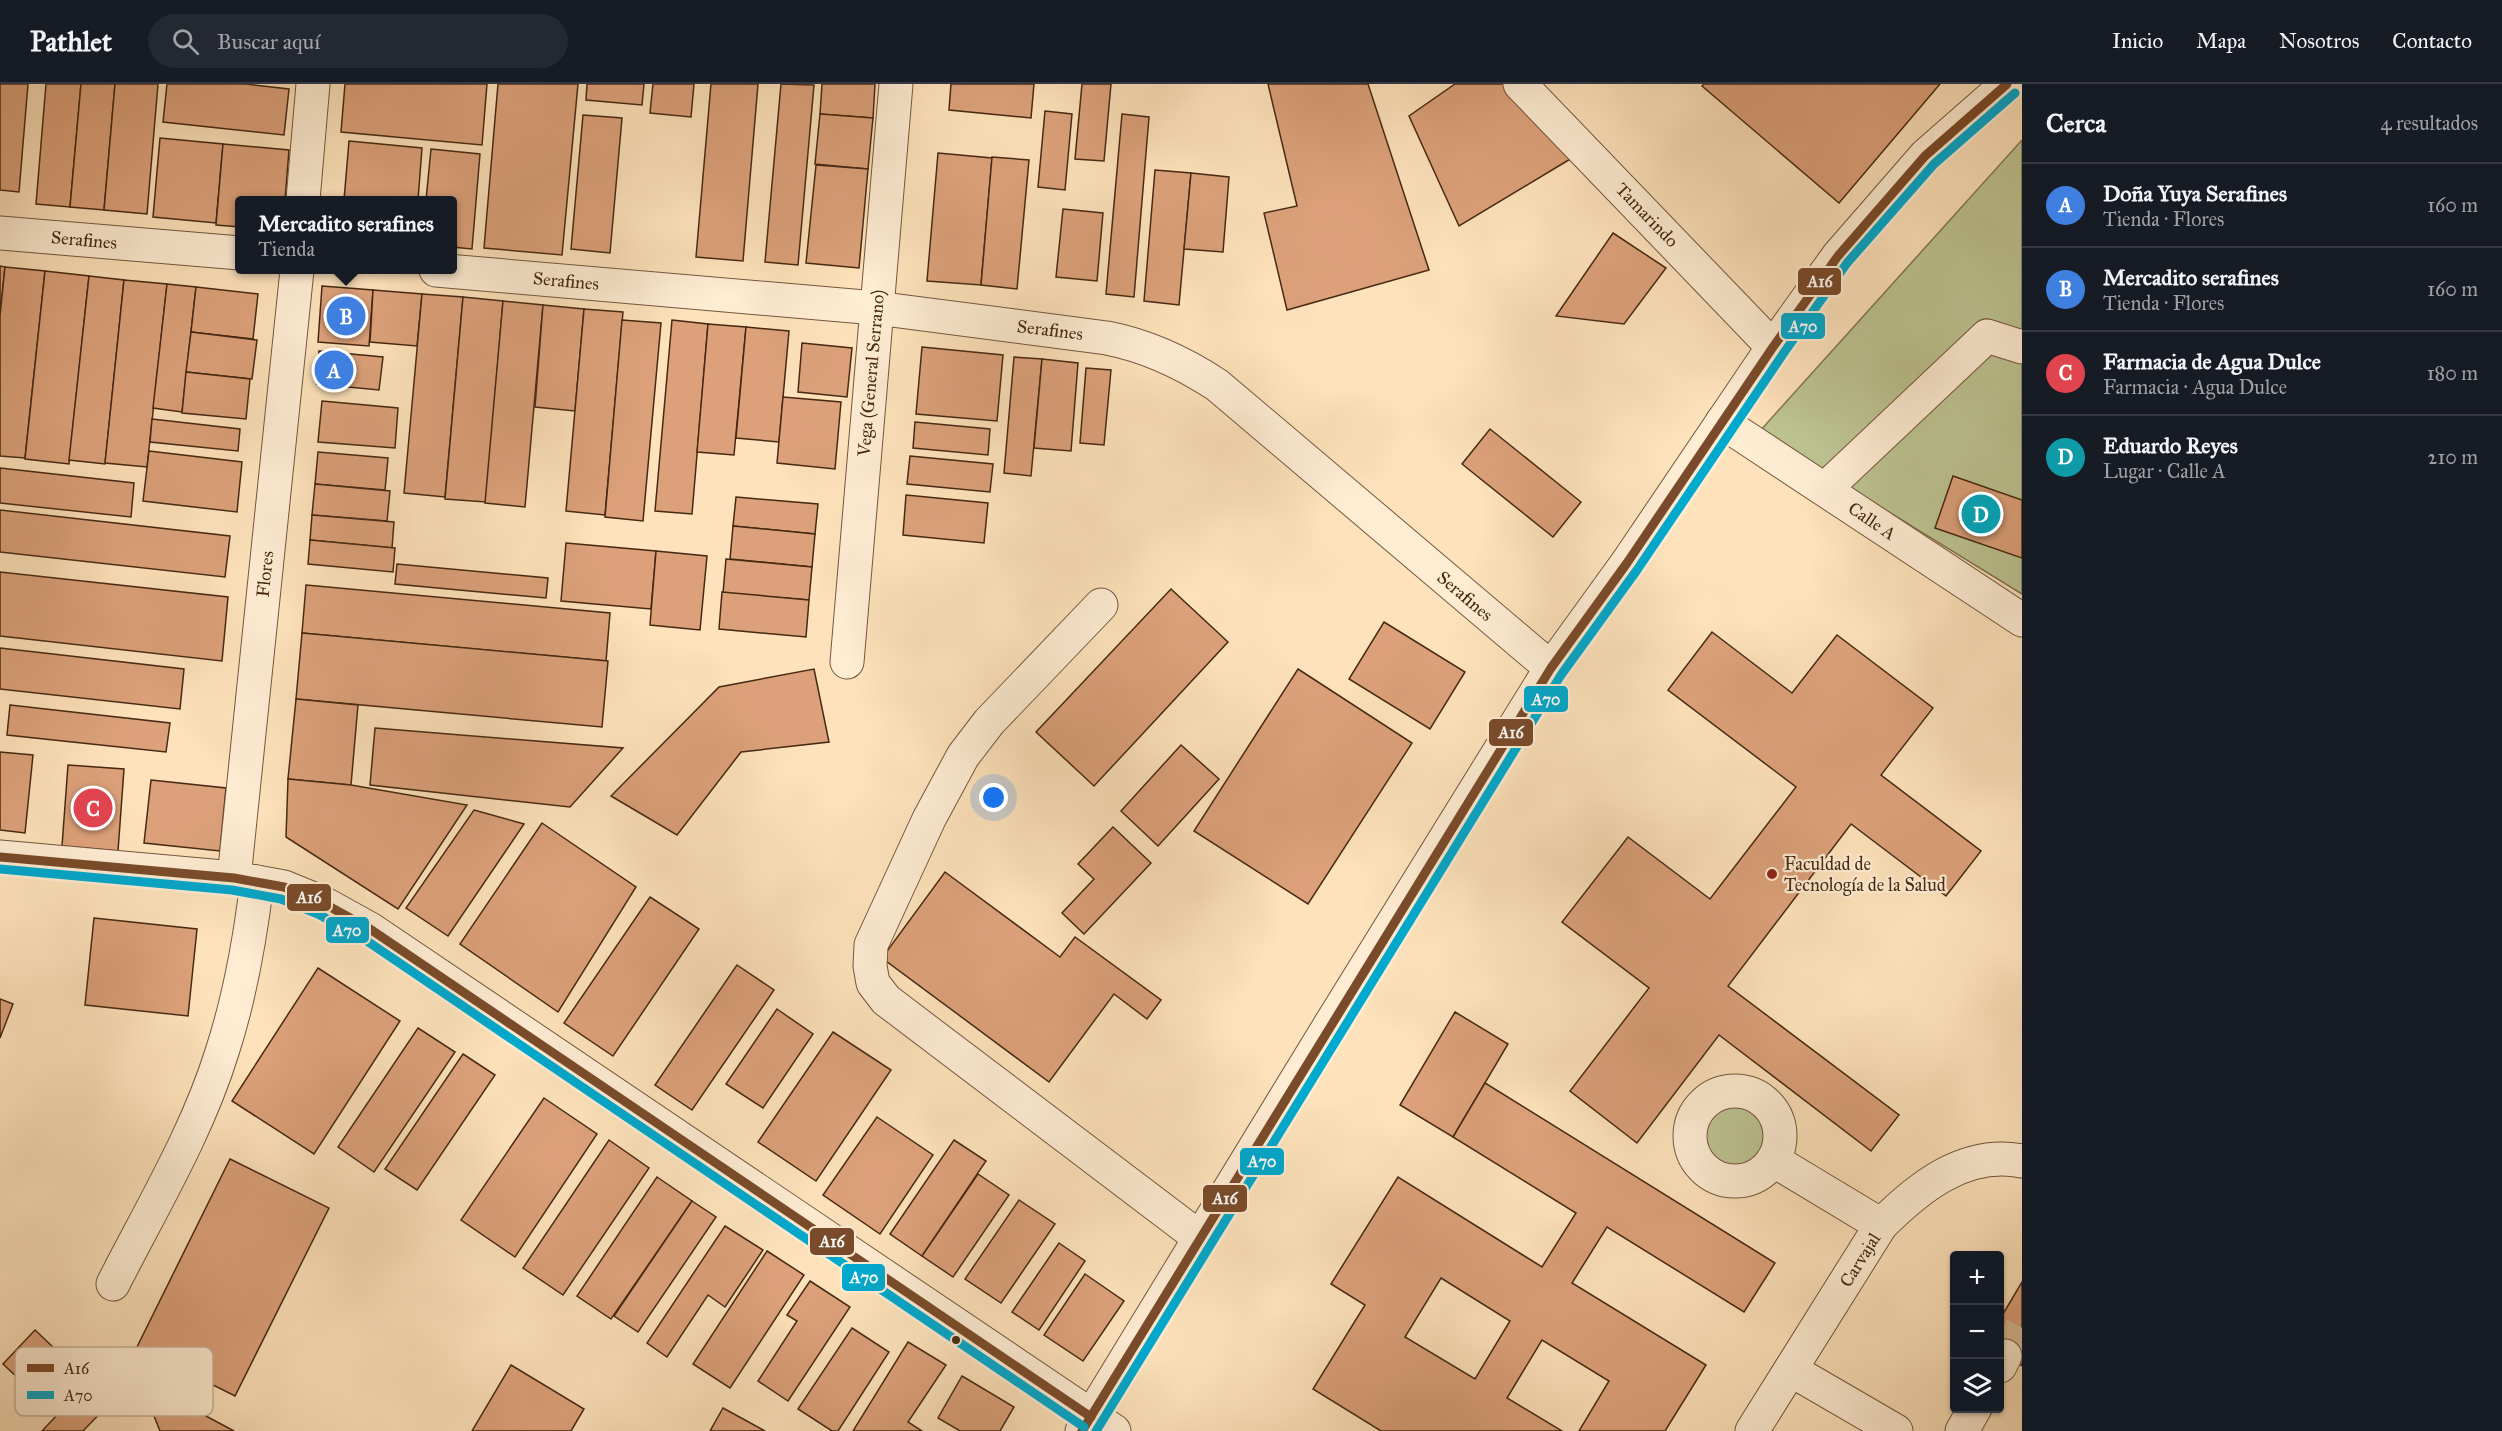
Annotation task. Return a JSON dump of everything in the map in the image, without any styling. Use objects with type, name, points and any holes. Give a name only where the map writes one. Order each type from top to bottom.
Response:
[{"type":"street","points":[[303,196],[313,84]]},
{"type":"street","name":"Vega (General Serrano)","points":[[847,662],[896,84]]},
{"type":"street","name":"Tamarindo","points":[[1520,84],[1773,347]]},
{"type":"street","points":[[0,857],[245,880],[284,887],[323,903],[370,929],[1096,1426],[1200,1238],[1551,668],[1628,563],[1773,347],[1838,256],[1925,156],[2007,84]]},
{"type":"street","name":"Serafines","points":[[0,232],[235,253]]},
{"type":"street","name":"Serafines","points":[[457,272],[876,308],[1138,344],[1192,369],[1217,386],[1551,668]]},
{"type":"street","name":"Flores","points":[[112,1284],[189,1136],[222,1054],[250,940],[245,880],[297,274]]},
{"type":"street","points":[[1825,489],[1987,336],[2022,347]]},
{"type":"street","name":"Calle A","points":[[1722,422],[2022,620]]},
{"type":"street","points":[[1101,605],[989,722],[963,756],[929,819],[881,920],[871,945],[870,966],[873,982],[886,1000],[1200,1238]]},
{"type":"street","name":"Carvajal","points":[[1752,1431],[1881,1225],[1909,1197],[1958,1168],[1988,1158],[2022,1161]]},
{"type":"street","points":[[1773,1160],[1881,1225]]},
{"type":"street","points":[[1791,1370],[1896,1431]]},
{"type":"street","points":[[1962,1431],[1972,1413]]},
{"type":"green space","points":[[2022,140],[2022,594],[1759,432]]},
{"type":"green space","points":[[1734,1107],[1751,1112],[1759,1120],[1764,1137],[1759,1154],[1751,1162],[1734,1167],[1717,1162],[1709,1154],[1704,1137],[1709,1120],[1717,1112]]},
{"type":"building","points":[[0,84],[28,84],[19,192],[0,190]]},
{"type":"building","points":[[46,84],[81,84],[70,207],[36,204]]},
{"type":"building","points":[[81,84],[115,84],[104,210],[70,207]]},
{"type":"building","points":[[115,84],[158,84],[147,214],[104,210]]},
{"type":"building","points":[[167,84],[246,84],[289,89],[284,135],[163,122]]},
{"type":"building","points":[[345,84],[487,84],[482,145],[341,132]]},
{"type":"building","points":[[498,84],[578,84],[562,255],[484,248]]},
{"type":"building","points":[[587,84],[644,84],[642,105],[586,100]]},
{"type":"building","points":[[653,84],[694,84],[691,117],[650,113]]},
{"type":"building","points":[[711,84],[758,84],[743,261],[696,257]]},
{"type":"building","points":[[781,84],[814,85],[798,265],[765,262]]},
{"type":"building","points":[[822,84],[875,84],[873,118],[820,114]]},
{"type":"building","points":[[951,84],[1034,84],[1031,118],[949,110]]},
{"type":"building","points":[[1082,84],[1111,84],[1104,161],[1075,159]]},
{"type":"building","points":[[1268,84],[1368,84],[1429,270],[1287,310],[1264,213],[1297,206]]},
{"type":"building","points":[[1455,84],[1506,84],[1572,158],[1459,226],[1409,116]]},
{"type":"building","points":[[1704,84],[1940,84],[1839,203],[1702,86]]},
{"type":"building","points":[[1045,111],[1072,114],[1065,190],[1038,187]]},
{"type":"building","points":[[820,114],[873,118],[868,169],[815,164]]},
{"type":"building","points":[[1122,114],[1149,117],[1134,297],[1106,294]]},
{"type":"building","points":[[583,115],[622,118],[610,253],[571,249]]},
{"type":"building","points":[[160,138],[223,144],[216,223],[153,217]]},
{"type":"building","points":[[349,141],[422,148],[418,196],[344,196]]},
{"type":"building","points":[[223,144],[289,150],[285,196],[235,196],[235,227],[216,225]]},
{"type":"building","points":[[431,149],[480,154],[472,249],[457,248],[457,196],[426,196]]},
{"type":"building","points":[[938,153],[992,158],[981,285],[927,281]]},
{"type":"building","points":[[992,157],[1029,160],[1017,289],[981,285]]},
{"type":"building","points":[[816,165],[868,169],[859,268],[806,263]]},
{"type":"building","points":[[1155,170],[1191,173],[1179,305],[1144,301]]},
{"type":"building","points":[[1191,173],[1229,177],[1223,252],[1184,249]]},
{"type":"building","points":[[1063,209],[1103,213],[1097,281],[1056,277]]},
{"type":"building","points":[[1613,233],[1666,268],[1624,324],[1556,316]]},
{"type":"building","points":[[0,266],[5,267],[0,316]]},
{"type":"building","points":[[5,267],[45,271],[25,458],[0,456],[0,316]]},
{"type":"building","points":[[45,271],[89,276],[69,464],[25,459]]},
{"type":"building","points":[[89,276],[124,280],[105,464],[69,460]]},
{"type":"building","points":[[124,280],[167,284],[147,467],[105,463]]},
{"type":"building","points":[[167,284],[196,287],[182,412],[153,408]]},
{"type":"building","points":[[322,286],[373,290],[369,346],[318,342]]},
{"type":"building","points":[[196,287],[258,294],[253,339],[191,332]]},
{"type":"building","points":[[373,290],[422,294],[417,346],[370,342]]},
{"type":"building","points":[[422,294],[463,297],[445,497],[404,493]]},
{"type":"building","points":[[463,297],[503,301],[486,502],[445,499]]},
{"type":"building","points":[[503,301],[543,305],[525,507],[485,503]]},
{"type":"building","points":[[543,305],[584,309],[575,411],[535,407]]},
{"type":"building","points":[[584,309],[623,312],[605,515],[566,511]]},
{"type":"building","points":[[622,320],[661,323],[643,521],[605,517]]},
{"type":"building","points":[[672,320],[708,324],[692,514],[655,511]]},
{"type":"building","points":[[708,324],[746,327],[734,455],[697,452]]},
{"type":"building","points":[[746,327],[789,331],[779,442],[736,438]]},
{"type":"building","points":[[191,332],[257,340],[252,379],[186,372]]},
{"type":"building","points":[[802,343],[852,348],[847,397],[798,392]]},
{"type":"building","points":[[922,347],[1003,355],[997,421],[916,414]]},
{"type":"building","points":[[319,351],[383,357],[379,390],[317,384]]},
{"type":"building","points":[[1014,357],[1042,359],[1031,476],[1004,473]]},
{"type":"building","points":[[1042,359],[1078,363],[1071,451],[1034,448]]},
{"type":"building","points":[[1086,368],[1111,370],[1104,445],[1080,443]]},
{"type":"building","points":[[186,372],[250,379],[246,419],[182,413]]},
{"type":"building","points":[[783,397],[841,402],[835,469],[777,463]]},
{"type":"building","points":[[322,401],[398,408],[395,448],[318,442]]},
{"type":"building","points":[[152,419],[240,429],[238,451],[150,442]]},
{"type":"building","points":[[915,422],[990,429],[988,455],[913,448]]},
{"type":"building","points":[[1490,429],[1581,502],[1553,537],[1462,464]]},
{"type":"building","points":[[149,451],[242,462],[237,512],[143,501]]},
{"type":"building","points":[[318,452],[388,458],[385,490],[315,484]]},
{"type":"building","points":[[910,456],[993,464],[990,492],[907,484]]},
{"type":"building","points":[[0,468],[134,483],[131,517],[0,503]]},
{"type":"building","points":[[1953,476],[2022,500],[2022,558],[1935,528]]},
{"type":"building","points":[[315,484],[390,491],[387,521],[312,515]]},
{"type":"building","points":[[906,495],[988,503],[984,543],[903,535]]},
{"type":"building","points":[[736,497],[818,504],[815,534],[733,526]]},
{"type":"building","points":[[0,510],[230,536],[225,577],[0,552]]},
{"type":"building","points":[[312,515],[394,522],[392,548],[310,540]]},
{"type":"building","points":[[733,526],[815,534],[812,567],[730,559]]},
{"type":"building","points":[[310,540],[395,548],[393,572],[308,564]]},
{"type":"building","points":[[566,543],[656,551],[651,609],[561,601]]},
{"type":"building","points":[[656,551],[707,556],[700,630],[650,625]]},
{"type":"building","points":[[726,559],[812,567],[809,600],[723,593]]},
{"type":"building","points":[[397,564],[548,578],[546,598],[395,584]]},
{"type":"building","points":[[0,572],[228,597],[222,661],[0,636]]},
{"type":"building","points":[[306,585],[610,613],[606,661],[302,633]]},
{"type":"building","points":[[1171,589],[1228,642],[1094,786],[1036,732]]},
{"type":"building","points":[[722,592],[809,600],[806,637],[719,629]]},
{"type":"building","points":[[1384,622],[1465,672],[1430,729],[1349,679]]},
{"type":"building","name":"Faculdad de Tecnología de la Salud","points":[[1712,632],[1792,693],[1837,635],[1933,708],[1881,775],[1981,851],[1946,896],[1851,824],[1728,986],[1899,1115],[1871,1151],[1719,1035],[1637,1143],[1570,1091],[1649,988],[1562,922],[1628,837],[1710,899],[1796,787],[1668,690]]},
{"type":"building","points":[[302,633],[608,661],[602,727],[296,699]]},
{"type":"building","points":[[0,648],[184,669],[180,709],[0,689]]},
{"type":"building","points":[[814,669],[829,742],[741,752],[677,835],[611,796],[719,687]]},
{"type":"building","points":[[1298,669],[1412,743],[1308,904],[1194,831]]},
{"type":"building","points":[[296,699],[358,705],[351,785],[288,779]]},
{"type":"building","points":[[10,705],[170,723],[166,752],[7,735]]},
{"type":"building","points":[[375,728],[623,748],[570,807],[370,785]]},
{"type":"building","points":[[1181,745],[1219,779],[1158,846],[1121,811]]},
{"type":"building","points":[[0,752],[33,755],[25,833],[0,830]]},
{"type":"building","points":[[68,765],[124,769],[118,851],[62,846]]},
{"type":"building","points":[[288,779],[351,785],[467,805],[398,909],[286,837]]},
{"type":"building","points":[[151,780],[226,788],[220,851],[144,843]]},
{"type":"building","points":[[474,810],[524,824],[448,936],[406,908]]},
{"type":"building","points":[[542,823],[636,887],[558,1012],[460,944]]},
{"type":"building","points":[[1113,827],[1151,863],[1084,934],[1062,913],[1094,879],[1078,864]]},
{"type":"building","points":[[945,872],[1060,957],[1075,937],[1161,1000],[1147,1019],[1114,994],[1049,1082],[882,958]]},
{"type":"building","points":[[650,897],[699,929],[613,1056],[564,1023]]},
{"type":"building","points":[[94,918],[197,929],[188,1016],[85,1005]]},
{"type":"building","points":[[737,965],[774,990],[692,1110],[655,1085]]},
{"type":"building","points":[[318,968],[400,1021],[314,1154],[232,1101]]},
{"type":"building","points":[[0,999],[13,1004],[0,1038]]},
{"type":"building","points":[[777,1009],[813,1034],[763,1108],[726,1084]]},
{"type":"building","points":[[1455,1012],[1508,1044],[1453,1137],[1400,1105]]},
{"type":"building","points":[[418,1028],[455,1052],[374,1172],[338,1147]]},
{"type":"building","points":[[833,1032],[891,1070],[816,1181],[758,1142]]},
{"type":"building","points":[[463,1054],[495,1075],[417,1190],[385,1169]]},
{"type":"building","points":[[1485,1083],[1775,1263],[1744,1312],[1607,1227],[1572,1283],[1706,1365],[1665,1431],[1579,1431],[1609,1381],[1542,1340],[1507,1398],[1562,1431],[1381,1431],[1313,1389],[1365,1305],[1331,1284],[1398,1177],[1542,1267],[1576,1213],[1453,1137]],"holes":[[[1441,1278],[1510,1321],[1475,1379],[1405,1337]]]},
{"type":"building","points":[[544,1098],[597,1134],[515,1257],[461,1220]]},
{"type":"building","points":[[877,1117],[933,1155],[880,1234],[823,1195]]},
{"type":"building","points":[[609,1140],[649,1168],[563,1295],[523,1268]]},
{"type":"building","points":[[954,1140],[986,1161],[922,1256],[890,1234]]},
{"type":"building","points":[[230,1159],[329,1208],[235,1396],[213,1385],[213,1347],[137,1347]]},
{"type":"building","points":[[978,1174],[1009,1195],[953,1277],[922,1256]]},
{"type":"building","points":[[657,1177],[692,1201],[611,1319],[577,1296]]},
{"type":"building","points":[[1019,1200],[1055,1224],[1001,1303],[965,1279]]},
{"type":"building","points":[[692,1201],[716,1217],[638,1332],[614,1316]]},
{"type":"building","points":[[725,1226],[763,1250],[725,1307],[708,1295],[667,1357],[647,1343]]},
{"type":"building","points":[[1059,1243],[1085,1261],[1039,1330],[1012,1312]]},
{"type":"building","points":[[767,1251],[804,1275],[730,1388],[693,1364]]},
{"type":"building","points":[[1085,1274],[1124,1301],[1083,1361],[1044,1335]]},
{"type":"building","points":[[810,1281],[850,1307],[788,1401],[758,1381],[797,1321],[787,1315]]},
{"type":"building","points":[[2022,1282],[2022,1366],[2004,1355],[2004,1312]]},
{"type":"building","points":[[852,1328],[889,1352],[838,1431],[832,1431],[798,1409]]},
{"type":"building","points":[[35,1330],[53,1347],[19,1347]]},
{"type":"building","points":[[908,1342],[946,1365],[908,1422],[922,1431],[853,1431]]},
{"type":"building","points":[[15,1351],[15,1375],[3,1364]]},
{"type":"building","points":[[511,1365],[584,1409],[571,1431],[472,1431]]},
{"type":"building","points":[[962,1376],[1014,1407],[1000,1431],[960,1431],[938,1418]]},
{"type":"building","points":[[723,1408],[765,1431],[710,1431]]},
{"type":"building","points":[[56,1416],[97,1416],[83,1431],[42,1431]]},
{"type":"building","points":[[154,1416],[206,1416],[234,1431],[160,1431]]},
{"type":"tunnel","points":[[2005,1356],[2022,1326]]},
{"type":"transit line","name":"A16","points":[[1082,1431],[1551,668],[1627,563],[1773,347],[1838,256],[1925,156],[2007,84]]},
{"type":"transit line","name":"A70","points":[[1096,1431],[1561,675],[1637,570],[1847,263],[1934,164],[2015,93]]},
{"type":"transit line","name":"A16","points":[[0,857],[234,878],[284,887],[323,903],[370,929],[1091,1417]]},
{"type":"transit line","name":"A70","points":[[0,869],[232,890],[281,899],[318,914],[364,939],[1084,1427]]},
{"type":"place","name":"Mercadito serafines","points":[[346,316]]},
{"type":"place","name":"Doña Yuya Serafines","points":[[334,370]]},
{"type":"place","name":"Eduardo Reyes","points":[[1981,514]]},
{"type":"place","name":"Farmacia de Agua Dulce","points":[[93,808]]},
{"type":"place","name":"Faculdad de Tecnología de la Salud","points":[[1772,874]]}]
